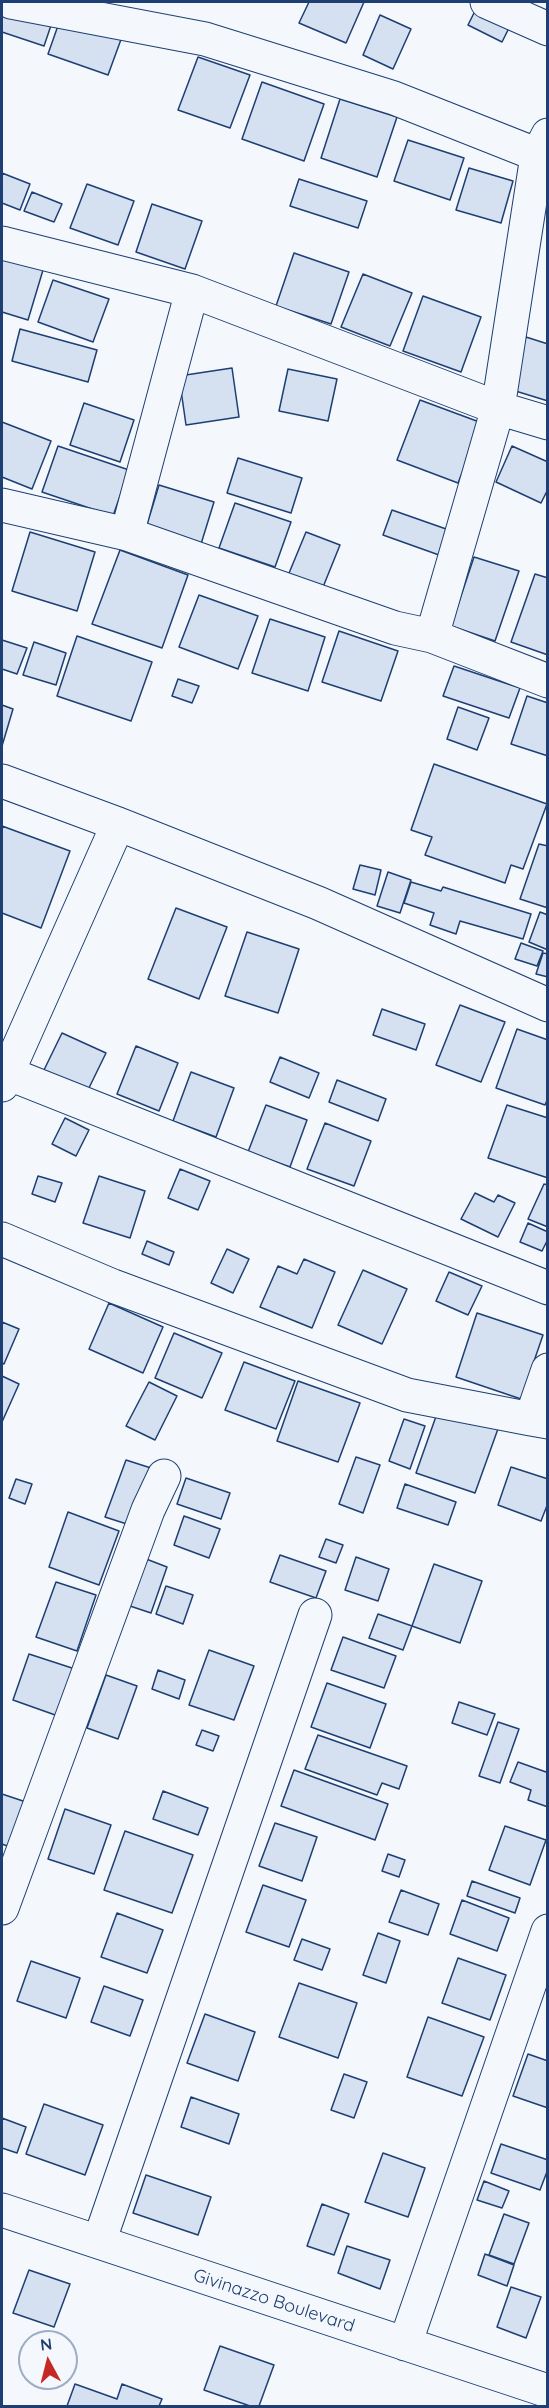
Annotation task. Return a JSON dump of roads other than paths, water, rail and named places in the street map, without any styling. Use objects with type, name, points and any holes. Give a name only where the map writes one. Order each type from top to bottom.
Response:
[{"type":"street","points":[[11,2],[205,39],[394,98],[544,150],[498,408],[432,636]]},
{"type":"street","points":[[487,2],[548,29]]},
{"type":"street","points":[[2,243],[192,291],[498,408],[548,423]]},
{"type":"street","points":[[127,534],[192,291]]},
{"type":"street","points":[[2,505],[127,534],[395,628],[432,636],[548,681]]},
{"type":"street","points":[[2,781],[318,903],[548,1005]]},
{"type":"street","points":[[118,824],[3,1076],[548,1288]]},
{"type":"street","points":[[2,1239],[113,1286],[407,1395],[539,1420],[548,1370]]},
{"type":"street","points":[[2,1908],[144,1519],[164,1476]]},
{"type":"street","points":[[99,2242],[315,1615]]},
{"type":"street","points":[[405,2344],[548,1931]]},
{"type":"street","name":"Givinazzo Boulevard","points":[[2,2210],[548,2391]]}]
